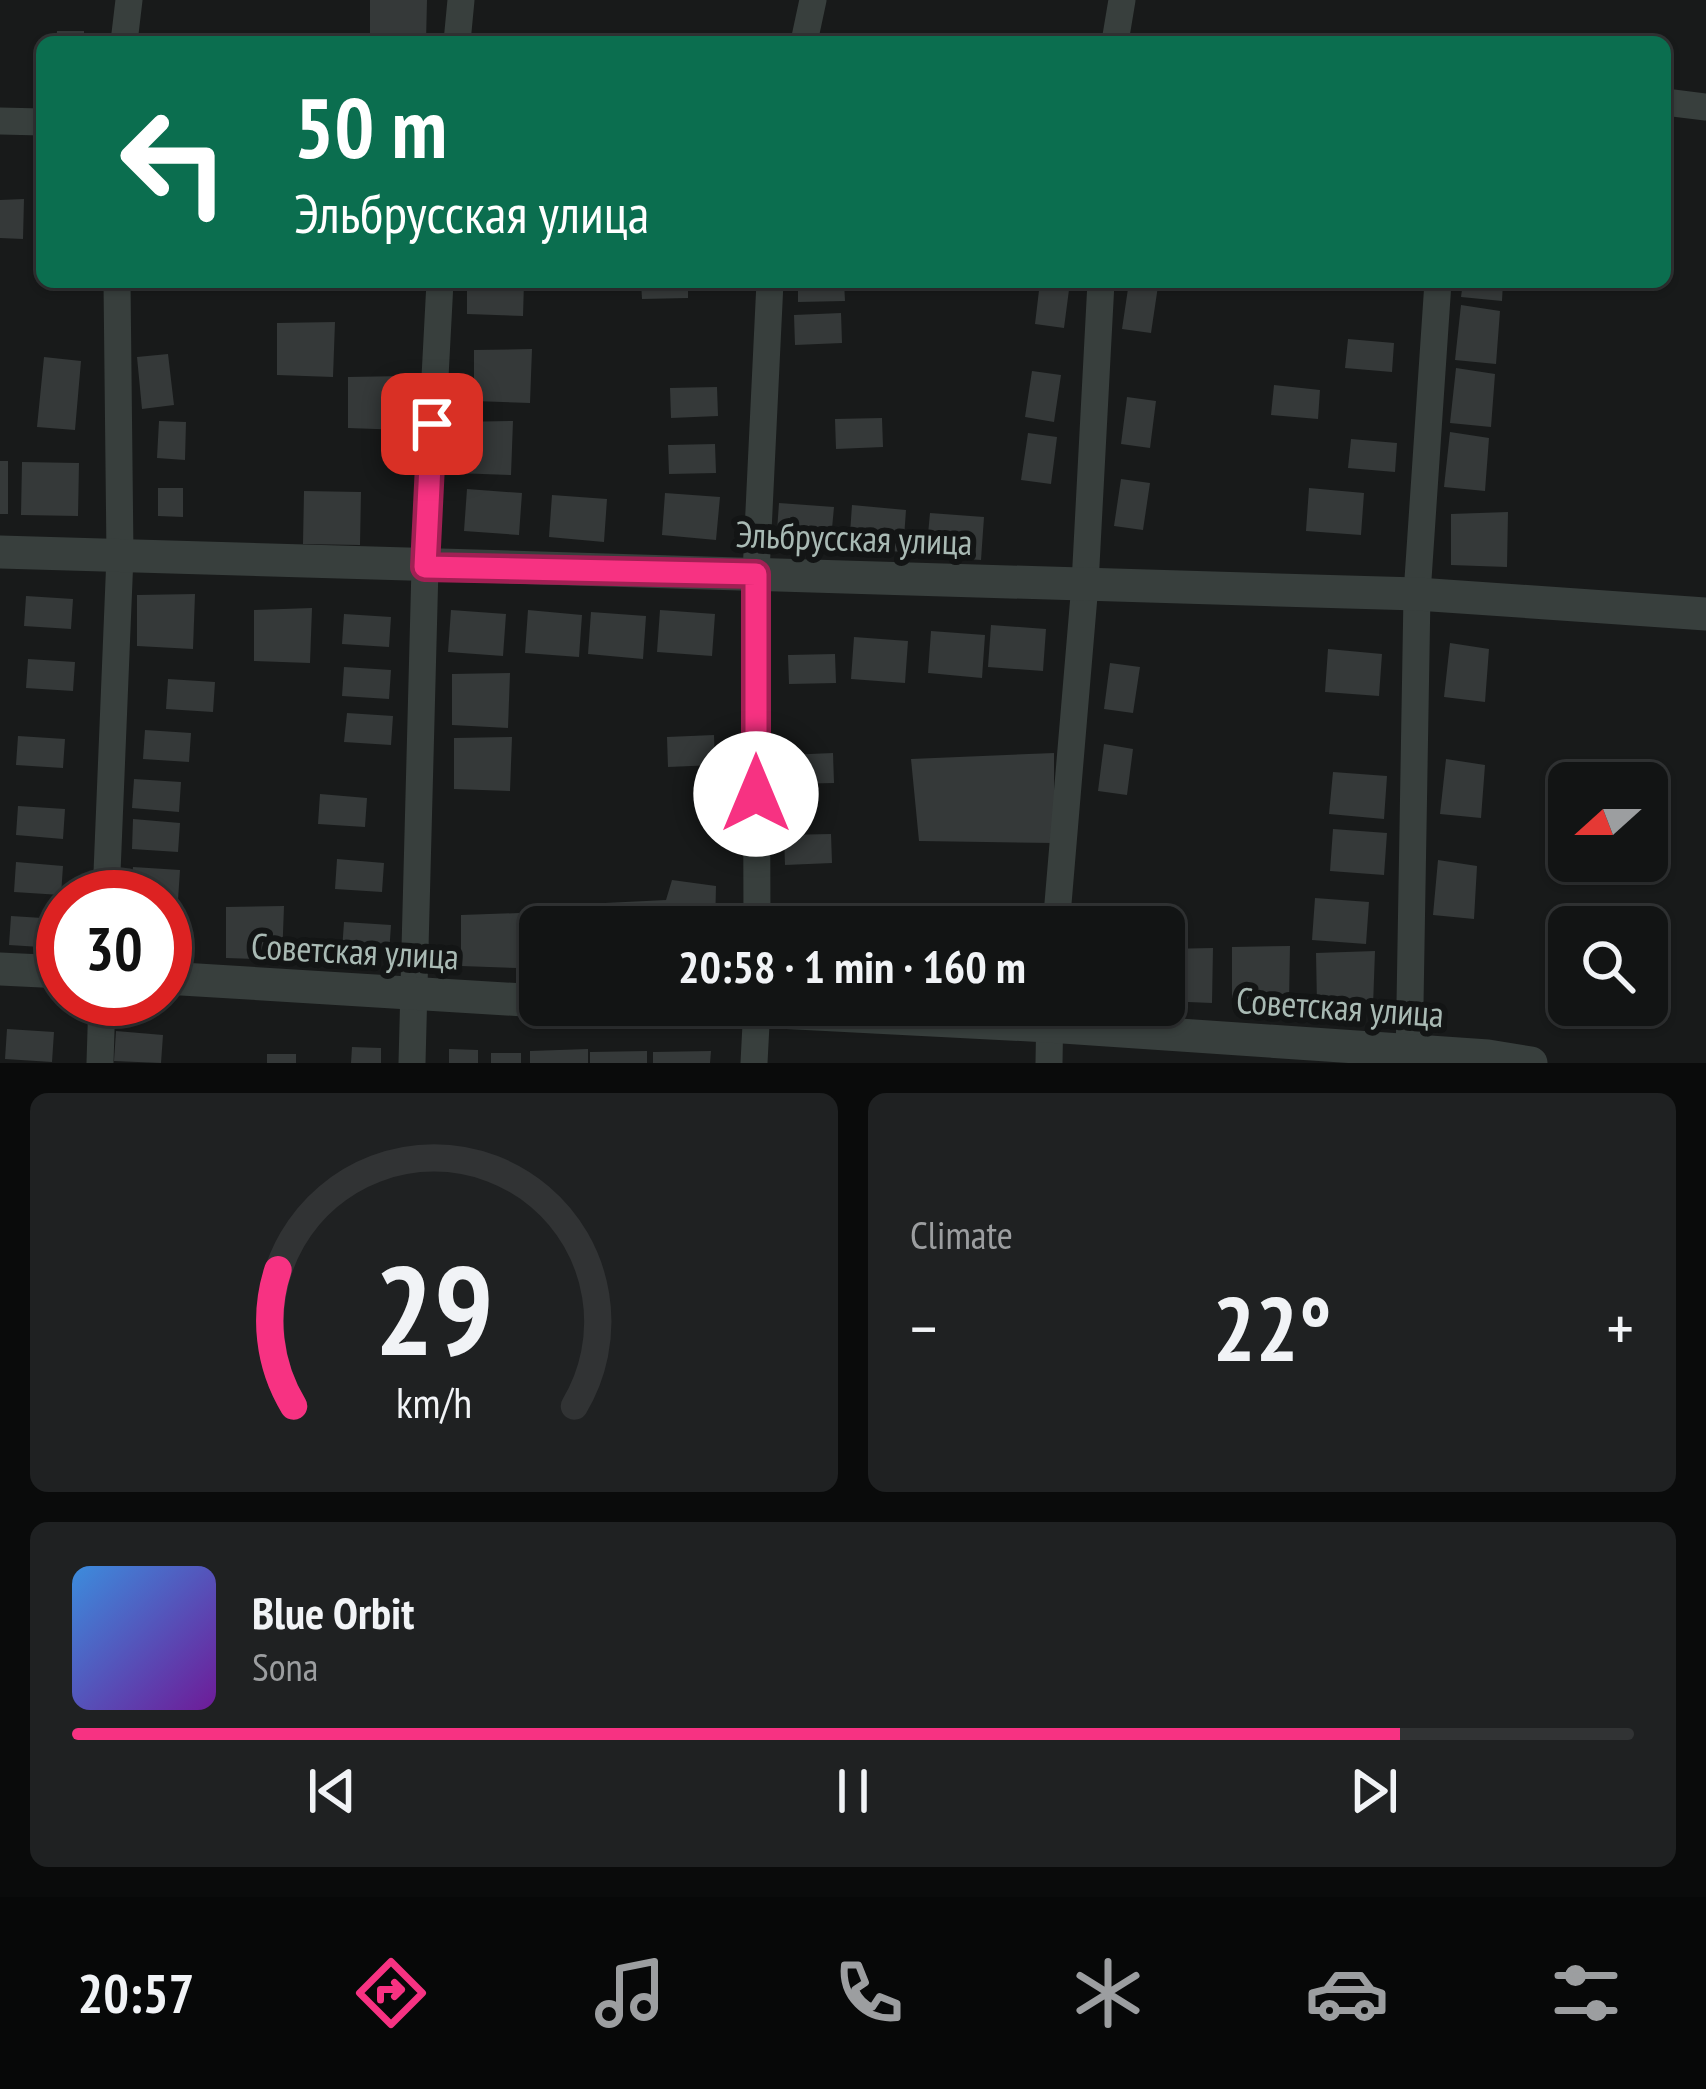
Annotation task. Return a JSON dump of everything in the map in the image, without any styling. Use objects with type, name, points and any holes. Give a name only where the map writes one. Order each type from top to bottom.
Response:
[{"type":"street","points":[[125,36],[129,0]]},
{"type":"street","points":[[458,36],[461,0]]},
{"type":"street","points":[[805,36],[814,0]]},
{"type":"street","points":[[1115,36],[1122,0]]},
{"type":"street","points":[[1671,103],[1706,107]]},
{"type":"street","points":[[0,121],[36,122]]},
{"type":"street","points":[[107,870],[120,556],[117,288]]},
{"type":"street","points":[[412,1063],[425,567],[440,288]]},
{"type":"street","points":[[757,906],[756,574],[770,288]]},
{"type":"street","points":[[1058,906],[1085,584],[1101,288]]},
{"type":"street","points":[[1410,1057],[1417,594],[1438,288]]},
{"type":"street","name":"Эльбрусская улица","points":[[0,552],[1417,594],[1706,614]]},
{"type":"street","points":[[0,969],[36,971]]},
{"type":"street","name":"Советская улица","points":[[192,980],[519,999]]},
{"type":"street","points":[[100,1063],[101,1026]]},
{"type":"street","points":[[754,1063],[756,1026]]},
{"type":"street","points":[[1049,1026],[1049,1063]]},
{"type":"street","name":"Советская улица","points":[[1137,1026],[1410,1057],[1531,1063]]},
{"type":"building","points":[[370,0],[427,0],[426,36],[370,36]]},
{"type":"building","points":[[57,31],[84,31],[84,36],[57,36]]},
{"type":"building","points":[[24,199],[23,239],[0,238],[0,200]]},
{"type":"building","points":[[467,288],[524,288],[523,316],[467,314]]},
{"type":"building","points":[[641,288],[688,288],[688,298],[642,299]]},
{"type":"building","points":[[798,288],[844,288],[845,301],[798,302]]},
{"type":"building","points":[[1039,288],[1069,288],[1064,328],[1035,324]]},
{"type":"building","points":[[1128,288],[1158,288],[1151,333],[1122,329]]},
{"type":"building","points":[[1462,288],[1503,288],[1502,301],[1461,297]]},
{"type":"building","points":[[1461,305],[1500,311],[1496,364],[1455,360]]},
{"type":"building","points":[[841,313],[842,343],[795,345],[794,315]]},
{"type":"building","points":[[335,322],[333,377],[277,375],[277,323]]},
{"type":"building","points":[[1348,339],[1394,343],[1392,372],[1345,368]]},
{"type":"building","points":[[532,349],[530,403],[474,401],[474,350]]},
{"type":"building","points":[[168,354],[174,405],[142,409],[137,357]]},
{"type":"building","points":[[44,357],[81,361],[75,430],[37,427]]},
{"type":"building","points":[[1456,368],[1495,374],[1491,427],[1450,423]]},
{"type":"building","points":[[1032,371],[1061,375],[1054,422],[1025,417]]},
{"type":"building","points":[[406,376],[404,430],[348,428],[348,377]]},
{"type":"building","points":[[1274,385],[1320,390],[1318,419],[1271,415]]},
{"type":"building","points":[[717,387],[718,416],[671,418],[670,388]]},
{"type":"building","points":[[1127,397],[1156,401],[1150,448],[1121,444]]},
{"type":"building","points":[[882,418],[883,447],[836,449],[835,419]]},
{"type":"building","points":[[159,421],[186,422],[185,460],[157,458]]},
{"type":"building","points":[[513,421],[511,475],[455,473],[455,422]]},
{"type":"building","points":[[1450,432],[1489,438],[1485,491],[1444,487]]},
{"type":"building","points":[[1028,433],[1057,437],[1051,484],[1021,480]]},
{"type":"building","points":[[1351,439],[1397,443],[1395,472],[1348,468]]},
{"type":"building","points":[[715,444],[716,473],[669,474],[668,445]]},
{"type":"building","points":[[0,461],[8,461],[8,514],[0,514]]},
{"type":"building","points":[[22,462],[79,463],[78,516],[21,515]]},
{"type":"building","points":[[1121,479],[1150,483],[1143,530],[1114,526]]},
{"type":"building","points":[[158,488],[183,488],[183,517],[158,516]]},
{"type":"building","points":[[1309,488],[1364,493],[1361,535],[1306,531]]},
{"type":"building","points":[[467,489],[522,493],[519,535],[464,531]]},
{"type":"building","points":[[304,491],[361,492],[360,545],[303,544]]},
{"type":"building","points":[[665,493],[720,497],[716,540],[662,535]]},
{"type":"building","points":[[552,495],[607,499],[604,542],[549,537]]},
{"type":"building","points":[[779,503],[834,507],[830,550],[776,545]]},
{"type":"building","points":[[852,505],[906,510],[903,552],[849,548]]},
{"type":"building","points":[[1508,512],[1507,567],[1451,565],[1451,514]]},
{"type":"building","points":[[930,513],[984,517],[981,560],[926,556]]},
{"type":"building","points":[[195,594],[193,649],[137,646],[137,595]]},
{"type":"building","points":[[26,596],[73,599],[71,629],[24,626]]},
{"type":"building","points":[[312,608],[310,663],[254,661],[254,610]]},
{"type":"building","points":[[451,610],[506,614],[503,656],[448,652]]},
{"type":"building","points":[[528,610],[582,615],[579,657],[525,653]]},
{"type":"building","points":[[660,610],[715,614],[712,656],[657,652]]},
{"type":"building","points":[[591,612],[646,616],[643,659],[588,654]]},
{"type":"building","points":[[344,614],[391,617],[389,647],[342,644]]},
{"type":"building","points":[[991,625],[1046,629],[1043,671],[988,667]]},
{"type":"building","points":[[931,631],[985,635],[982,678],[928,673]]},
{"type":"building","points":[[854,637],[908,641],[905,683],[851,679]]},
{"type":"building","points":[[1450,643],[1489,649],[1485,702],[1444,697]]},
{"type":"building","points":[[1328,649],[1382,654],[1379,696],[1325,692]]},
{"type":"building","points":[[835,654],[836,683],[789,684],[788,655]]},
{"type":"building","points":[[28,659],[75,662],[73,691],[26,688]]},
{"type":"building","points":[[1110,663],[1140,667],[1133,713],[1104,709]]},
{"type":"building","points":[[344,667],[391,670],[389,699],[342,696]]},
{"type":"building","points":[[510,673],[508,728],[452,725],[452,674]]},
{"type":"building","points":[[168,679],[215,682],[213,712],[166,709]]},
{"type":"building","points":[[347,713],[393,716],[391,745],[344,742]]},
{"type":"building","points":[[145,730],[191,733],[189,762],[143,759]]},
{"type":"building","points":[[714,735],[715,765],[668,767],[667,737]]},
{"type":"building","points":[[18,736],[65,739],[63,768],[16,765]]},
{"type":"building","points":[[512,737],[510,791],[454,789],[454,738]]},
{"type":"building","points":[[1104,744],[1133,749],[1127,795],[1098,791]]},
{"type":"building","points":[[833,753],[834,783],[788,784],[787,755]]},
{"type":"building","points":[[1054,753],[1054,843],[919,841],[911,759]]},
{"type":"building","points":[[1446,759],[1485,765],[1481,818],[1440,814]]},
{"type":"building","points":[[1333,772],[1387,776],[1384,819],[1329,814]]},
{"type":"building","points":[[134,779],[181,782],[179,812],[132,808]]},
{"type":"building","points":[[320,794],[367,798],[365,827],[318,824]]},
{"type":"building","points":[[18,806],[65,809],[63,839],[16,835]]},
{"type":"building","points":[[133,819],[180,823],[178,852],[132,849]]},
{"type":"building","points":[[1333,829],[1387,833],[1384,875],[1330,871]]},
{"type":"building","points":[[831,834],[832,863],[785,865],[784,835]]},
{"type":"building","points":[[337,859],[384,863],[382,892],[335,889]]},
{"type":"building","points":[[1438,860],[1477,866],[1474,919],[1433,915]]},
{"type":"building","points":[[16,862],[63,866],[63,870],[36,870],[36,893],[14,892]]},
{"type":"building","points":[[672,880],[716,886],[716,906],[605,906],[605,903],[666,900]]},
{"type":"building","points":[[1315,898],[1369,902],[1366,944],[1312,940]]},
{"type":"building","points":[[284,906],[282,960],[226,958],[226,907]]},
{"type":"building","points":[[519,913],[517,968],[461,966],[461,915]]},
{"type":"building","points":[[11,916],[36,918],[36,947],[9,945]]},
{"type":"building","points":[[344,922],[391,925],[389,954],[342,951]]},
{"type":"building","points":[[1290,946],[1289,1001],[1232,998],[1232,947]]},
{"type":"building","points":[[1213,948],[1212,1003],[1185,1002],[1185,949]]},
{"type":"building","points":[[1375,951],[1373,1006],[1317,1004],[1316,953]]},
{"type":"building","points":[[7,1029],[54,1032],[52,1062],[5,1059]]},
{"type":"building","points":[[116,1031],[163,1035],[161,1063],[114,1061]]},
{"type":"building","points":[[352,1047],[381,1048],[381,1063],[351,1063]]},
{"type":"building","points":[[449,1049],[478,1050],[478,1063],[449,1063]]},
{"type":"building","points":[[588,1049],[588,1063],[530,1063],[530,1051]]},
{"type":"building","points":[[647,1051],[647,1063],[590,1063],[590,1052]]},
{"type":"building","points":[[711,1051],[710,1063],[653,1063],[653,1052]]},
{"type":"building","points":[[491,1053],[521,1053],[521,1063],[491,1063]]},
{"type":"building","points":[[267,1054],[296,1054],[296,1063],[267,1063]]},
{"type":"route","points":[[432,424],[425,567],[756,574],[756,794]]}]
